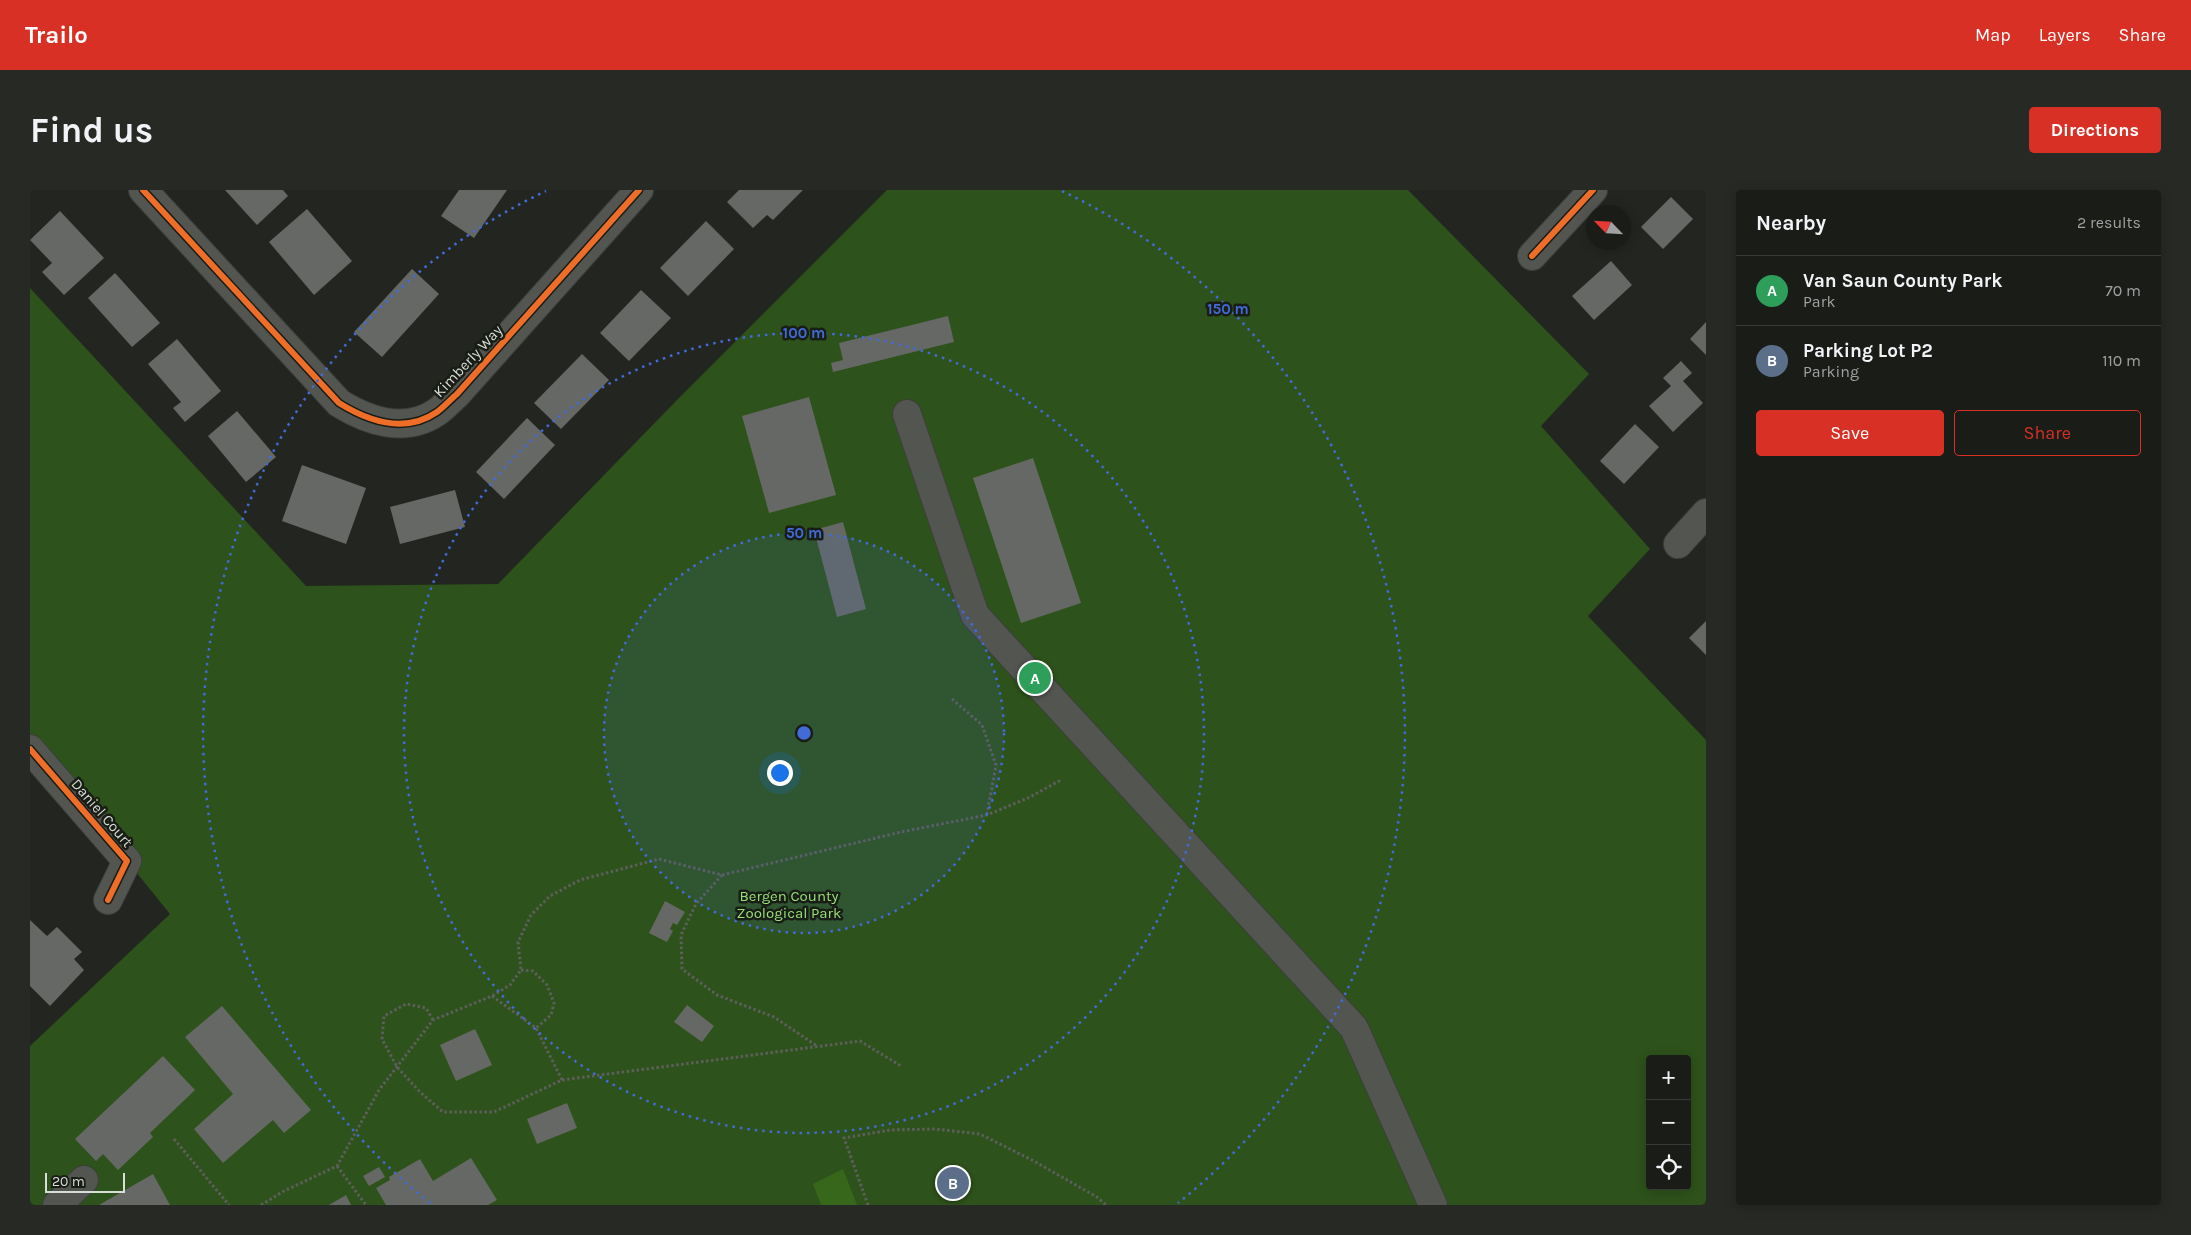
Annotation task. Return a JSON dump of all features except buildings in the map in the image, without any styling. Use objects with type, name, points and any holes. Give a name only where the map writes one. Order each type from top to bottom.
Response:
[{"type":"street","name":"Kimberly Way","points":[[143,190],[338,403],[361,417],[387,423],[416,422],[436,412],[457,394],[640,190]]},
{"type":"street","points":[[1532,256],[1593,190]]},
{"type":"street","points":[[907,414],[975,615],[1354,1028],[1433,1205]]},
{"type":"street","points":[[1678,544],[1706,513]]},
{"type":"street","name":"Daniel Court","points":[[30,749],[127,861],[108,900]]},
{"type":"street","points":[[57,1205],[84,1180]]},
{"type":"path","points":[[952,699],[982,725],[996,765],[987,815]]},
{"type":"path","points":[[261,1205],[284,1191],[337,1166],[379,1090],[433,1020],[492,996],[510,985],[521,970],[518,942],[531,915],[550,896],[580,880],[659,859],[722,875],[901,832],[987,815],[1028,798],[1061,780]]},
{"type":"path","points":[[722,875],[696,904],[681,935],[682,969],[717,995],[774,1017],[818,1047]]},
{"type":"path","points":[[521,970],[533,971],[547,985],[554,1003],[551,1016],[536,1028]]},
{"type":"path","points":[[492,996],[536,1028],[562,1080]]},
{"type":"path","points":[[433,1020],[426,1008],[406,1004],[384,1016],[382,1039],[397,1067],[420,1092],[443,1112],[494,1112],[562,1080],[860,1041],[901,1066]]},
{"type":"path","points":[[868,1205],[844,1138],[890,1130],[935,1129],[980,1134],[1032,1160],[1097,1197],[1106,1205]]},
{"type":"path","points":[[174,1139],[229,1205]]},
{"type":"path","points":[[337,1166],[366,1205]]},
{"type":"green space","name":"Bergen County Zoological Park","points":[[887,190],[1408,190],[1589,374],[1541,426],[1650,549],[1588,616],[1706,740],[1706,1205],[30,1205],[30,1046],[170,914],[30,741],[30,288],[306,586],[498,584],[677,400]]},
{"type":"shaded area","points":[[843,1169],[857,1205],[821,1205],[813,1184]]},
{"type":"cycle path","points":[[143,190],[339,403],[374,420],[400,424],[425,419],[440,410],[457,394],[639,190]]},
{"type":"cycle path","points":[[1532,256],[1593,190]]},
{"type":"cycle path","points":[[30,749],[127,861],[108,900]]},
{"type":"place","name":"Van Saun County Park","points":[[1035,678]]},
{"type":"place","name":"Parking Lot P2","points":[[953,1183]]}]
